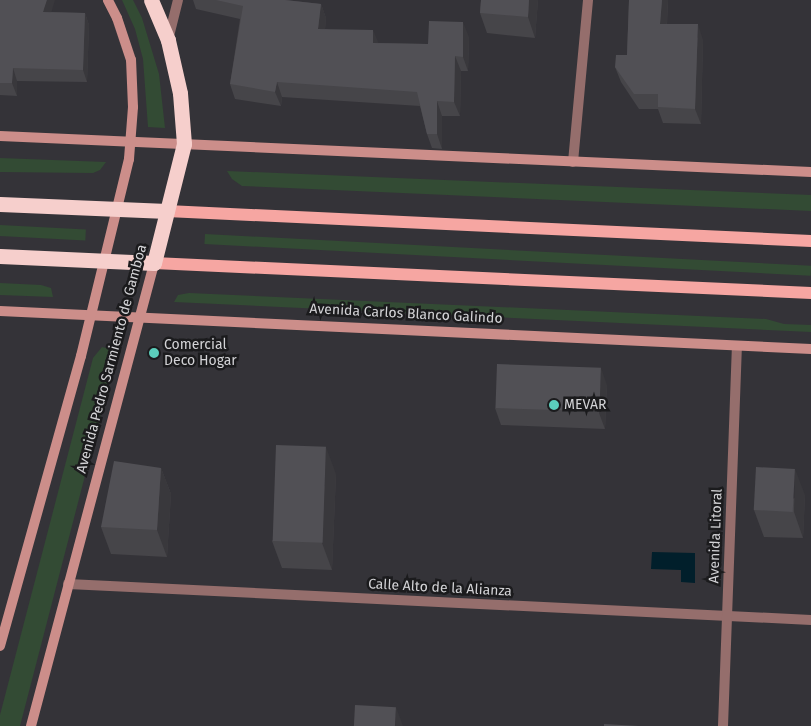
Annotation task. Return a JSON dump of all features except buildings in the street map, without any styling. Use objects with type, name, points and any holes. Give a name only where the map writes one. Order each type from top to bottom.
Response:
[{"type":"highway","name":"Avenida Pedro Sarmiento de Gamboa","points":[[151,0],[168,40],[180,93],[184,144],[154,264]]},
{"type":"highway","points":[[0,204],[167,211]]},
{"type":"highway","points":[[0,256],[154,264]]},
{"type":"main road","points":[[167,211],[811,241]]},
{"type":"main road","points":[[154,264],[811,293]]},
{"type":"street","points":[[0,646],[91,316],[131,142],[133,107],[132,60],[117,18],[108,0]]},
{"type":"street","points":[[168,40],[178,0]]},
{"type":"street","points":[[573,162],[588,0]]},
{"type":"street","points":[[0,136],[811,172]]},
{"type":"street","name":"Avenida Pedro Sarmiento de Gamboa","points":[[31,726],[154,264]]},
{"type":"street","name":"Avenida Carlos Blanco Galindo","points":[[0,311],[811,349]]},
{"type":"street","name":"Avenida Litoral","points":[[723,726],[738,346]]},
{"type":"street","name":"Calle Alto de la Alianza","points":[[68,584],[811,620]]},
{"type":"green space","points":[[122,0],[133,0],[142,18],[159,74],[165,128],[148,127],[143,59],[135,29]]},
{"type":"green space","points":[[0,158],[106,162],[100,170],[93,173],[0,172]]},
{"type":"green space","points":[[227,171],[811,195],[811,211],[242,186],[232,179]]},
{"type":"green space","points":[[0,225],[86,230],[85,240],[0,236]]},
{"type":"green space","points":[[205,234],[811,266],[811,276],[204,244]]},
{"type":"green space","points":[[0,283],[41,285],[51,288],[53,297],[0,295]]},
{"type":"green space","points":[[189,293],[766,319],[784,324],[811,325],[811,332],[174,302],[178,295]]},
{"type":"green space","points":[[102,347],[110,349],[114,364],[20,726],[0,726],[0,715],[93,358]]},
{"type":"water","points":[[652,552],[695,553],[695,583],[681,582],[681,570],[651,569]]},
{"type":"place","name":"Comercial Deco Hogar","points":[[154,353]]},
{"type":"place","name":"MEVAR","points":[[554,405]]}]
